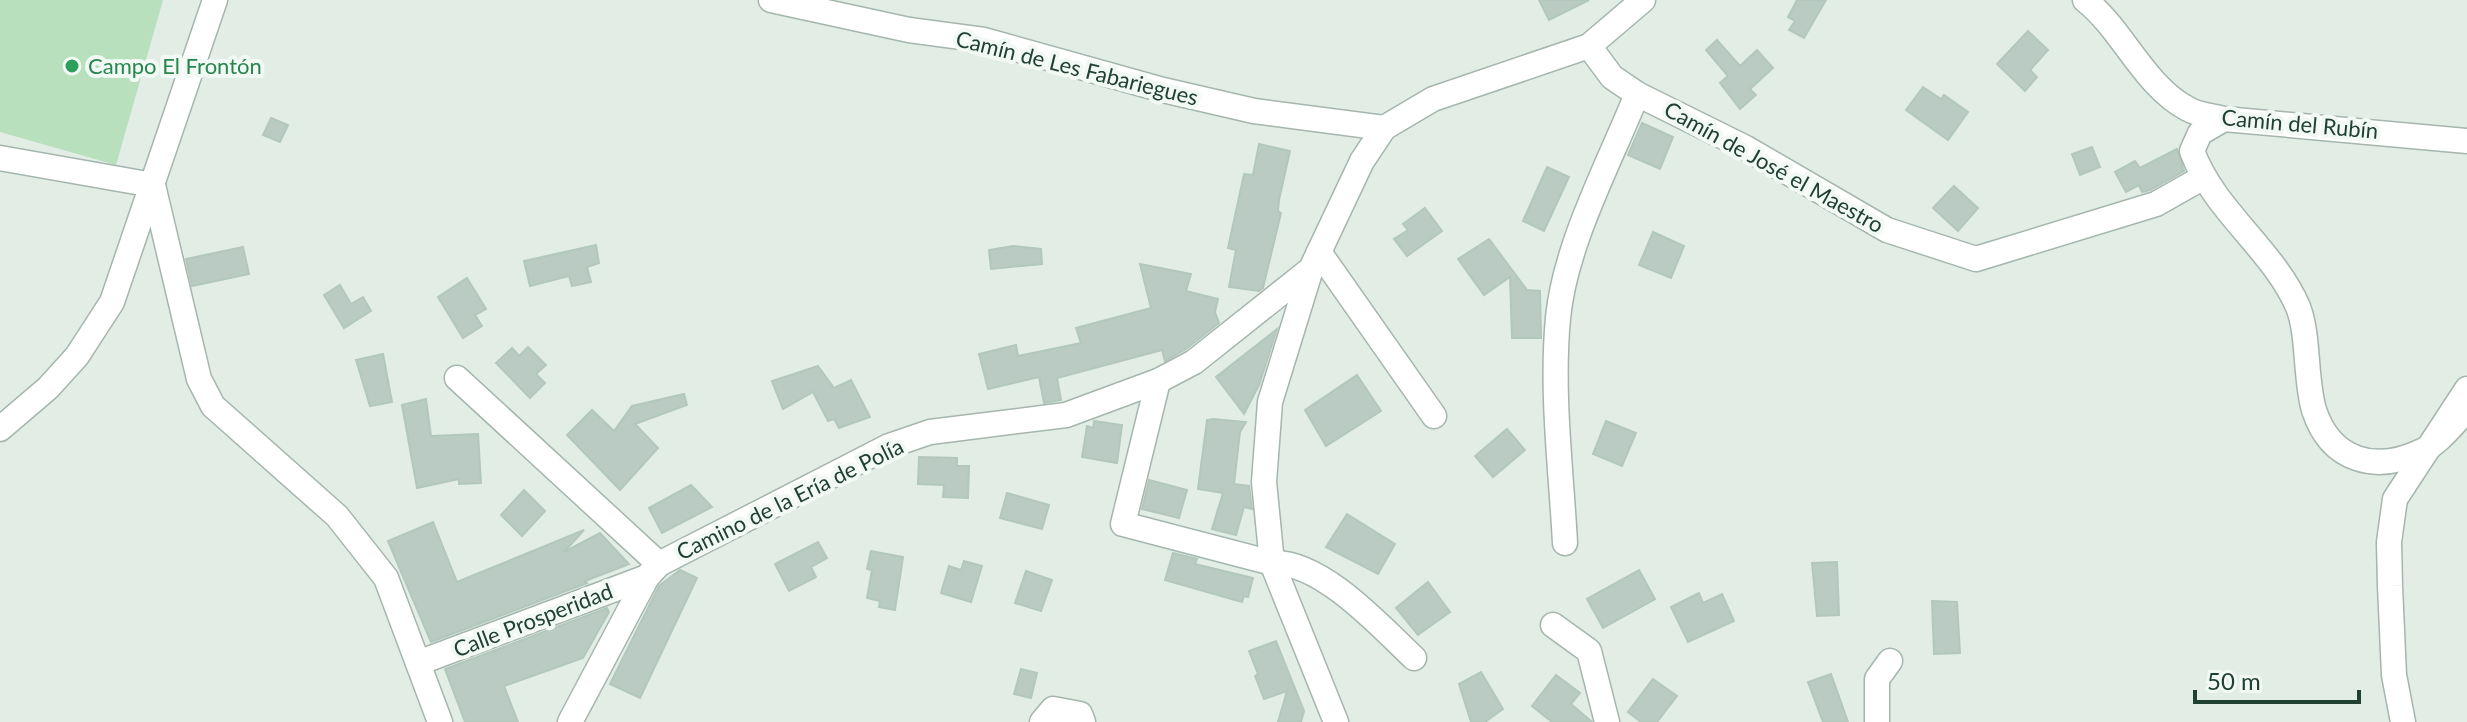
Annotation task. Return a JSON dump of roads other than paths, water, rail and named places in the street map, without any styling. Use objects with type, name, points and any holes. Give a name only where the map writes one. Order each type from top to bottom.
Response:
[{"type":"street","points":[[0,429],[48,388],[77,356],[112,302],[215,0]]},
{"type":"street","name":"Camín de Les Fabariegues","points":[[771,0],[909,30],[984,40],[1163,90],[1254,111],[1384,128]]},
{"type":"street","name":"Camino de la Ería de Polía","points":[[653,571],[889,446],[930,432],[1066,415],[1158,381],[1194,362],[1315,260],[1362,161],[1384,128],[1433,99],[1589,46],[1643,0]]},
{"type":"street","name":"Camín del Rubín","points":[[2085,0],[2122,38],[2157,83],[2188,109],[2224,119],[2467,141]]},
{"type":"street","name":"Camín de José el Maestro","points":[[1589,46],[1612,77],[1637,94],[1746,148],[1887,230],[1976,259],[2156,204],[2202,178]]},
{"type":"street","points":[[1565,543],[1557,388],[1558,316],[1570,259],[1637,94]]},
{"type":"street","points":[[2224,119],[2200,133],[2192,151],[2202,178],[2266,260],[2298,308],[2315,411],[2332,441],[2348,455],[2383,465],[2425,450],[2467,410]]},
{"type":"street","points":[[0,158],[153,185]]},
{"type":"street","points":[[153,185],[199,379],[213,406],[337,516],[386,578],[440,722]]},
{"type":"street","points":[[1315,260],[1434,416]]},
{"type":"street","points":[[1315,260],[1270,402],[1264,482],[1272,563],[1336,722]]},
{"type":"street","points":[[457,378],[653,571],[570,722]]},
{"type":"street","points":[[1158,381],[1123,524],[1272,563],[1287,562],[1347,595],[1414,658]]},
{"type":"street","points":[[2403,722],[2394,675],[2389,542],[2395,499],[2467,389]]},
{"type":"street","name":"Calle Prosperidad","points":[[418,663],[653,571]]},
{"type":"street","points":[[1553,625],[1589,651],[1607,722]]},
{"type":"street","points":[[1877,722],[1877,679],[1890,661]]},
{"type":"street","points":[[1042,722],[1053,709],[1080,714],[1083,722]]},
{"type":"place","name":"Campo El Frontón","points":[[72,66]]}]
